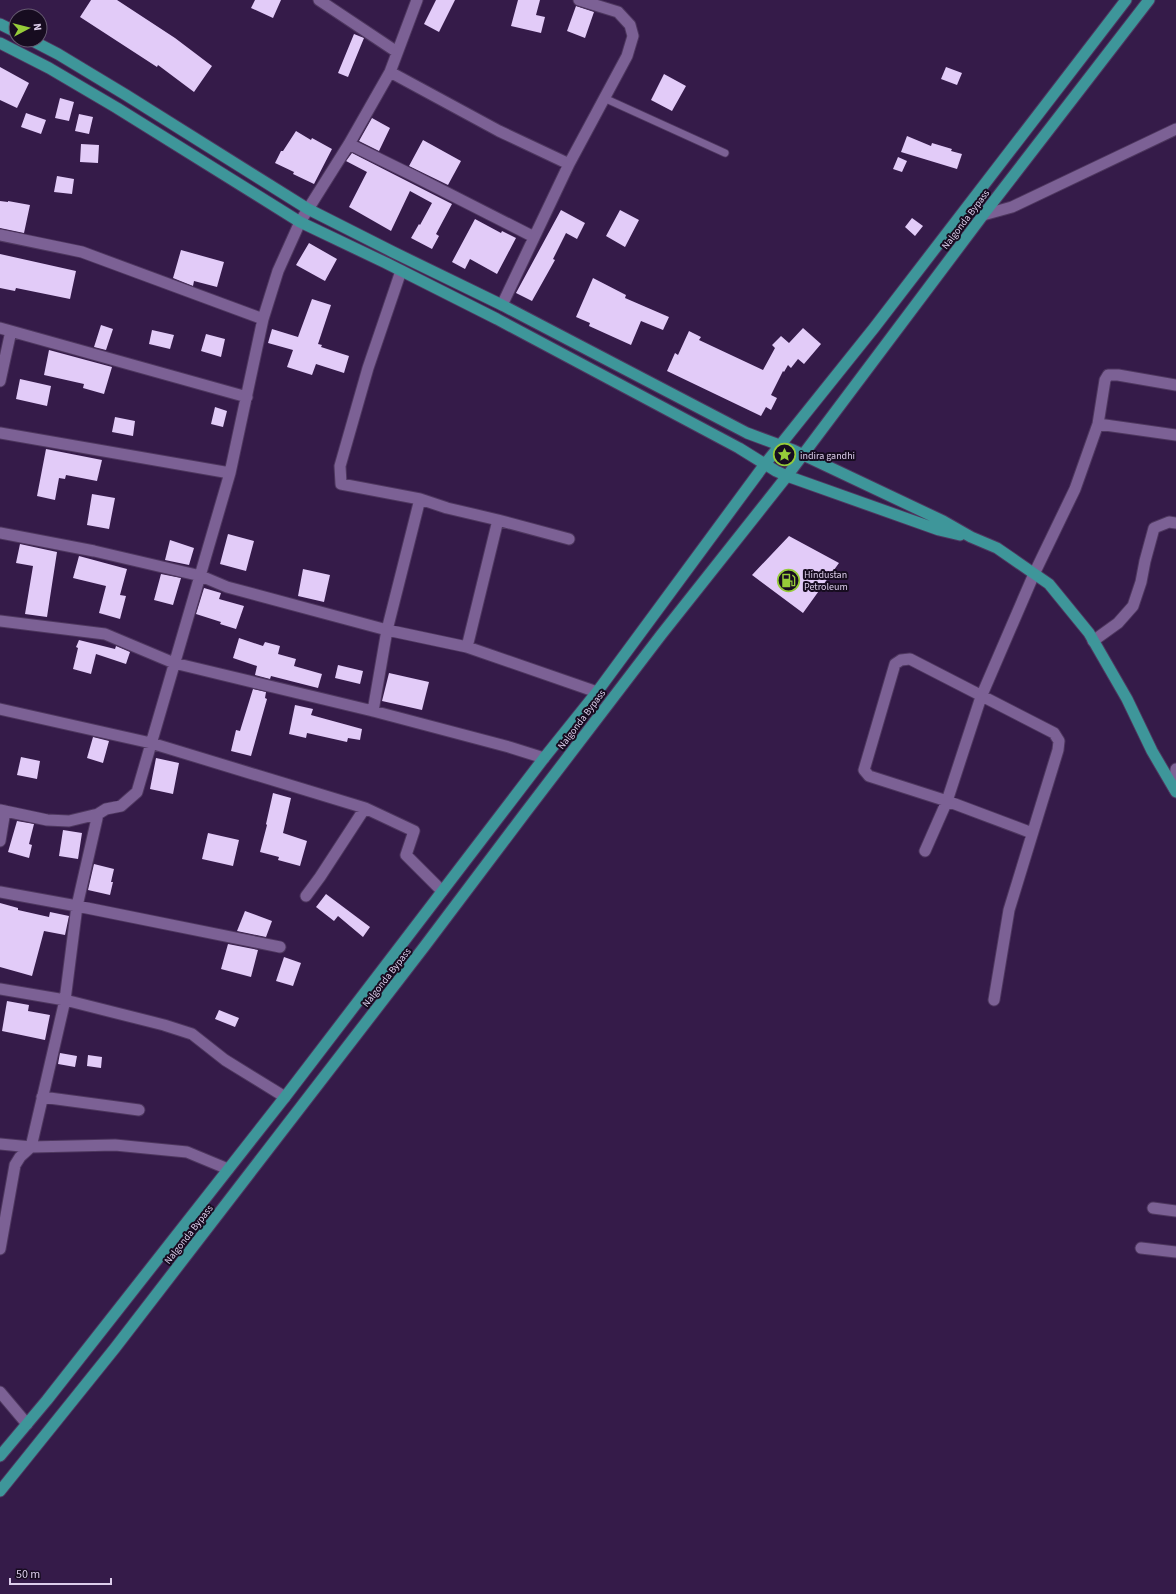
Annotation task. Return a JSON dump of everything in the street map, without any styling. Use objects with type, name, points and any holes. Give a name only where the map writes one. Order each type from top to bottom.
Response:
[{"type":"highway","name":"Nalgonda Bypass","points":[[0,1456],[27,1424],[285,1097],[544,758],[597,692],[780,444],[874,328],[1126,0]]},
{"type":"highway","name":"Nalgonda Bypass","points":[[0,1491],[124,1335],[424,947],[661,635],[787,476],[983,215],[1149,0]]},
{"type":"highway","points":[[0,44],[49,68],[110,104],[300,222],[497,319],[739,448],[787,476],[939,530],[971,537]]},
{"type":"highway","points":[[46,48],[119,91],[308,209],[502,305],[748,433],[780,444],[943,521],[971,537],[997,548],[1049,584],[1093,641],[1127,699],[1152,751],[1175,790]]},
{"type":"street","points":[[319,0],[397,52]]},
{"type":"street","points":[[0,841],[3,810],[47,820],[69,821],[98,814],[106,809],[121,806],[137,792],[230,473],[263,319],[278,271],[300,222],[349,144],[390,72],[417,0]]},
{"type":"street","points":[[502,305],[569,164],[627,56],[633,36],[630,25],[618,12],[584,1]]},
{"type":"street","points":[[390,72],[499,131],[569,164]]},
{"type":"street","points":[[983,215],[1012,207],[1176,129]]},
{"type":"street","points":[[349,144],[412,174],[534,237]]},
{"type":"street","points":[[0,235],[82,252],[263,319]]},
{"type":"street","points":[[401,271],[368,368],[340,466],[339,476],[341,484],[420,499],[447,508],[569,539]]},
{"type":"street","points":[[0,381],[5,329],[247,397]]},
{"type":"street","points":[[925,851],[947,801],[981,697],[1034,574],[1075,489],[1098,424],[1105,380],[1108,375],[1118,375],[1176,385]]},
{"type":"street","points":[[1098,424],[1176,435]]},
{"type":"street","points":[[0,433],[230,473]]},
{"type":"street","points":[[374,711],[387,630],[420,499]]},
{"type":"street","points":[[467,646],[498,520]]},
{"type":"street","points":[[1093,641],[1118,623],[1133,606],[1142,582],[1145,561],[1154,528],[1170,522],[1176,523]]},
{"type":"street","points":[[0,533],[94,551],[201,576],[227,587],[387,630],[467,646],[597,692]]},
{"type":"street","points":[[0,621],[105,634],[174,663],[374,711],[509,747],[544,758]]},
{"type":"street","points":[[994,1000],[1009,910],[1058,750],[1059,741],[1054,733],[981,697],[910,659],[901,660],[895,664],[864,770],[869,776],[947,801],[1032,833]]},
{"type":"street","points":[[0,709],[151,743],[365,808],[414,831],[406,855],[442,891]]},
{"type":"street","points":[[1175,790],[1176,769]]},
{"type":"street","points":[[306,896],[365,808]]},
{"type":"street","points":[[0,1249],[15,1166],[20,1157],[31,1147],[65,1000],[77,906],[98,814]]},
{"type":"street","points":[[0,892],[280,947]]},
{"type":"street","points":[[0,989],[65,1000],[164,1025],[192,1034],[225,1060],[285,1097]]},
{"type":"street","points":[[42,1097],[139,1110]]},
{"type":"street","points":[[0,1144],[31,1147],[115,1146],[187,1152],[228,1169]]},
{"type":"street","points":[[1152,1208],[1176,1211]]},
{"type":"street","points":[[1140,1248],[1176,1252]]},
{"type":"street","points":[[0,1392],[27,1424]]},
{"type":"lane","points":[[604,98],[725,153]]},
{"type":"building","points":[[91,0],[117,0],[175,38],[212,66],[194,92],[158,65],[157,67],[80,17]]},
{"type":"building","points":[[255,0],[281,0],[273,18],[251,8]]},
{"type":"building","points":[[436,0],[455,0],[439,32],[424,24]]},
{"type":"building","points":[[518,0],[540,0],[536,15],[545,17],[541,33],[511,26]]},
{"type":"building","points":[[576,6],[594,12],[585,38],[567,31]]},
{"type":"building","points":[[354,34],[364,38],[348,77],[338,73]]},
{"type":"building","points":[[0,67],[29,83],[17,108],[0,100]]},
{"type":"building","points":[[946,67],[962,73],[957,85],[941,79]]},
{"type":"building","points":[[664,74],[686,86],[672,111],[651,100]]},
{"type":"building","points":[[60,98],[74,102],[69,121],[55,118]]},
{"type":"building","points":[[26,113],[46,120],[41,134],[21,127]]},
{"type":"building","points":[[79,114],[93,117],[89,134],[75,131]]},
{"type":"building","points":[[372,118],[390,128],[379,151],[359,141]]},
{"type":"building","points":[[296,131],[311,140],[312,138],[332,149],[314,184],[275,163],[281,151],[283,151]]},
{"type":"building","points":[[907,136],[931,146],[932,143],[952,149],[951,151],[962,154],[957,169],[901,152]]},
{"type":"building","points":[[423,140],[461,161],[448,185],[409,166]]},
{"type":"building","points":[[81,144],[99,145],[98,163],[80,162]]},
{"type":"building","points":[[352,153],[452,204],[436,234],[439,236],[432,249],[411,238],[432,203],[410,191],[391,231],[349,207],[367,172],[346,161]]},
{"type":"building","points":[[898,157],[907,161],[902,172],[893,169]]},
{"type":"building","points":[[57,176],[74,179],[72,194],[54,192]]},
{"type":"building","points":[[0,201],[30,205],[24,233],[0,228]]},
{"type":"building","points":[[561,210],[585,223],[577,239],[566,233],[553,259],[555,260],[532,301],[516,293]]},
{"type":"building","points":[[620,210],[639,220],[625,247],[606,236]]},
{"type":"building","points":[[912,218],[923,226],[915,236],[905,227]]},
{"type":"building","points":[[475,219],[501,233],[502,231],[516,238],[497,274],[470,259],[465,269],[452,262]]},
{"type":"building","points":[[309,243],[337,259],[325,281],[296,265]]},
{"type":"building","points":[[181,250],[224,262],[217,287],[194,281],[193,286],[173,278]]},
{"type":"building","points":[[0,254],[76,271],[70,299],[16,288],[15,291],[0,288]]},
{"type":"building","points":[[593,278],[626,295],[625,298],[669,317],[663,330],[641,321],[631,345],[589,326],[590,323],[576,317]]},
{"type":"building","points":[[312,299],[331,305],[318,344],[322,345],[321,347],[349,356],[344,373],[316,364],[312,375],[287,367],[293,350],[268,343],[272,329],[298,337]]},
{"type":"building","points":[[101,325],[113,329],[106,350],[94,347]]},
{"type":"building","points":[[803,328],[821,344],[804,364],[798,359],[791,368],[788,365],[784,372],[783,371],[771,395],[777,398],[771,410],[766,407],[761,416],[667,371],[675,353],[678,355],[689,331],[701,337],[699,340],[763,370],[775,348],[772,345],[781,336],[789,343]]},
{"type":"building","points":[[152,330],[174,335],[170,349],[149,344]]},
{"type":"building","points":[[206,334],[225,339],[221,357],[201,351]]},
{"type":"building","points":[[49,350],[112,367],[104,394],[83,388],[84,384],[44,375]]},
{"type":"building","points":[[20,379],[51,386],[47,406],[16,399]]},
{"type":"building","points":[[215,407],[227,411],[223,427],[211,424]]},
{"type":"building","points":[[115,417],[135,421],[133,436],[112,432]]},
{"type":"building","points":[[46,449],[102,460],[97,481],[66,475],[65,479],[59,478],[55,500],[37,496]]},
{"type":"building","points":[[92,494],[115,498],[109,529],[87,525]]},
{"type":"building","points":[[228,534],[254,541],[246,571],[220,564]]},
{"type":"building","points":[[789,536],[839,563],[803,613],[752,575]]},
{"type":"building","points":[[170,540],[194,548],[189,565],[165,560]]},
{"type":"building","points":[[20,544],[57,552],[47,617],[25,614],[33,566],[16,563]]},
{"type":"building","points":[[79,556],[127,569],[120,595],[126,596],[120,619],[99,613],[106,586],[73,578]]},
{"type":"building","points":[[303,569],[330,575],[324,602],[298,596]]},
{"type":"building","points":[[161,574],[181,578],[173,605],[154,600]]},
{"type":"building","points":[[204,588],[221,593],[219,599],[244,606],[236,629],[220,624],[221,622],[196,614]]},
{"type":"building","points":[[239,638],[263,646],[265,642],[280,646],[278,654],[296,659],[294,666],[322,674],[318,688],[271,676],[270,679],[255,675],[257,666],[233,658]]},
{"type":"building","points":[[79,640],[115,649],[116,646],[130,652],[126,664],[96,654],[91,674],[73,669],[78,648],[76,647]]},
{"type":"building","points":[[338,665],[363,671],[360,684],[335,678]]},
{"type":"building","points":[[389,673],[429,682],[422,710],[382,701]]},
{"type":"building","points":[[253,689],[266,692],[265,698],[267,699],[251,756],[231,751],[236,730],[240,731]]},
{"type":"building","points":[[295,705],[313,709],[311,715],[362,729],[360,740],[348,738],[347,742],[307,733],[306,738],[289,734]]},
{"type":"building","points":[[93,737],[109,741],[103,763],[87,758]]},
{"type":"building","points":[[21,757],[40,761],[37,779],[17,775]]},
{"type":"building","points":[[156,758],[179,763],[173,794],[150,789]]},
{"type":"building","points":[[273,793],[291,798],[283,833],[307,841],[300,866],[278,860],[279,857],[260,852]]},
{"type":"building","points":[[17,821],[34,824],[29,844],[32,845],[29,858],[8,852]]},
{"type":"building","points":[[63,830],[82,833],[78,859],[59,856]]},
{"type":"building","points":[[208,833],[239,840],[233,866],[202,859]]},
{"type":"building","points":[[94,864],[114,869],[110,895],[88,890]]},
{"type":"building","points":[[326,894],[370,927],[363,937],[338,916],[334,921],[316,907]]},
{"type":"building","points":[[0,903],[18,908],[18,910],[49,917],[50,912],[69,916],[65,935],[44,931],[32,976],[0,967]]},
{"type":"building","points":[[245,911],[272,921],[266,937],[237,931]]},
{"type":"building","points":[[228,944],[258,950],[251,977],[221,969]]},
{"type":"building","points":[[284,957],[301,963],[293,986],[276,981]]},
{"type":"building","points":[[7,1001],[29,1005],[28,1011],[50,1015],[45,1040],[2,1031]]},
{"type":"building","points":[[219,1010],[239,1018],[235,1027],[215,1019]]},
{"type":"building","points":[[60,1053],[77,1056],[75,1067],[58,1064]]},
{"type":"building","points":[[88,1055],[102,1057],[101,1068],[87,1066]]},
{"type":"place","name":"indira gandhi","points":[[784,455]]},
{"type":"place","name":"Hindustan Petroleum","points":[[789,580]]}]
